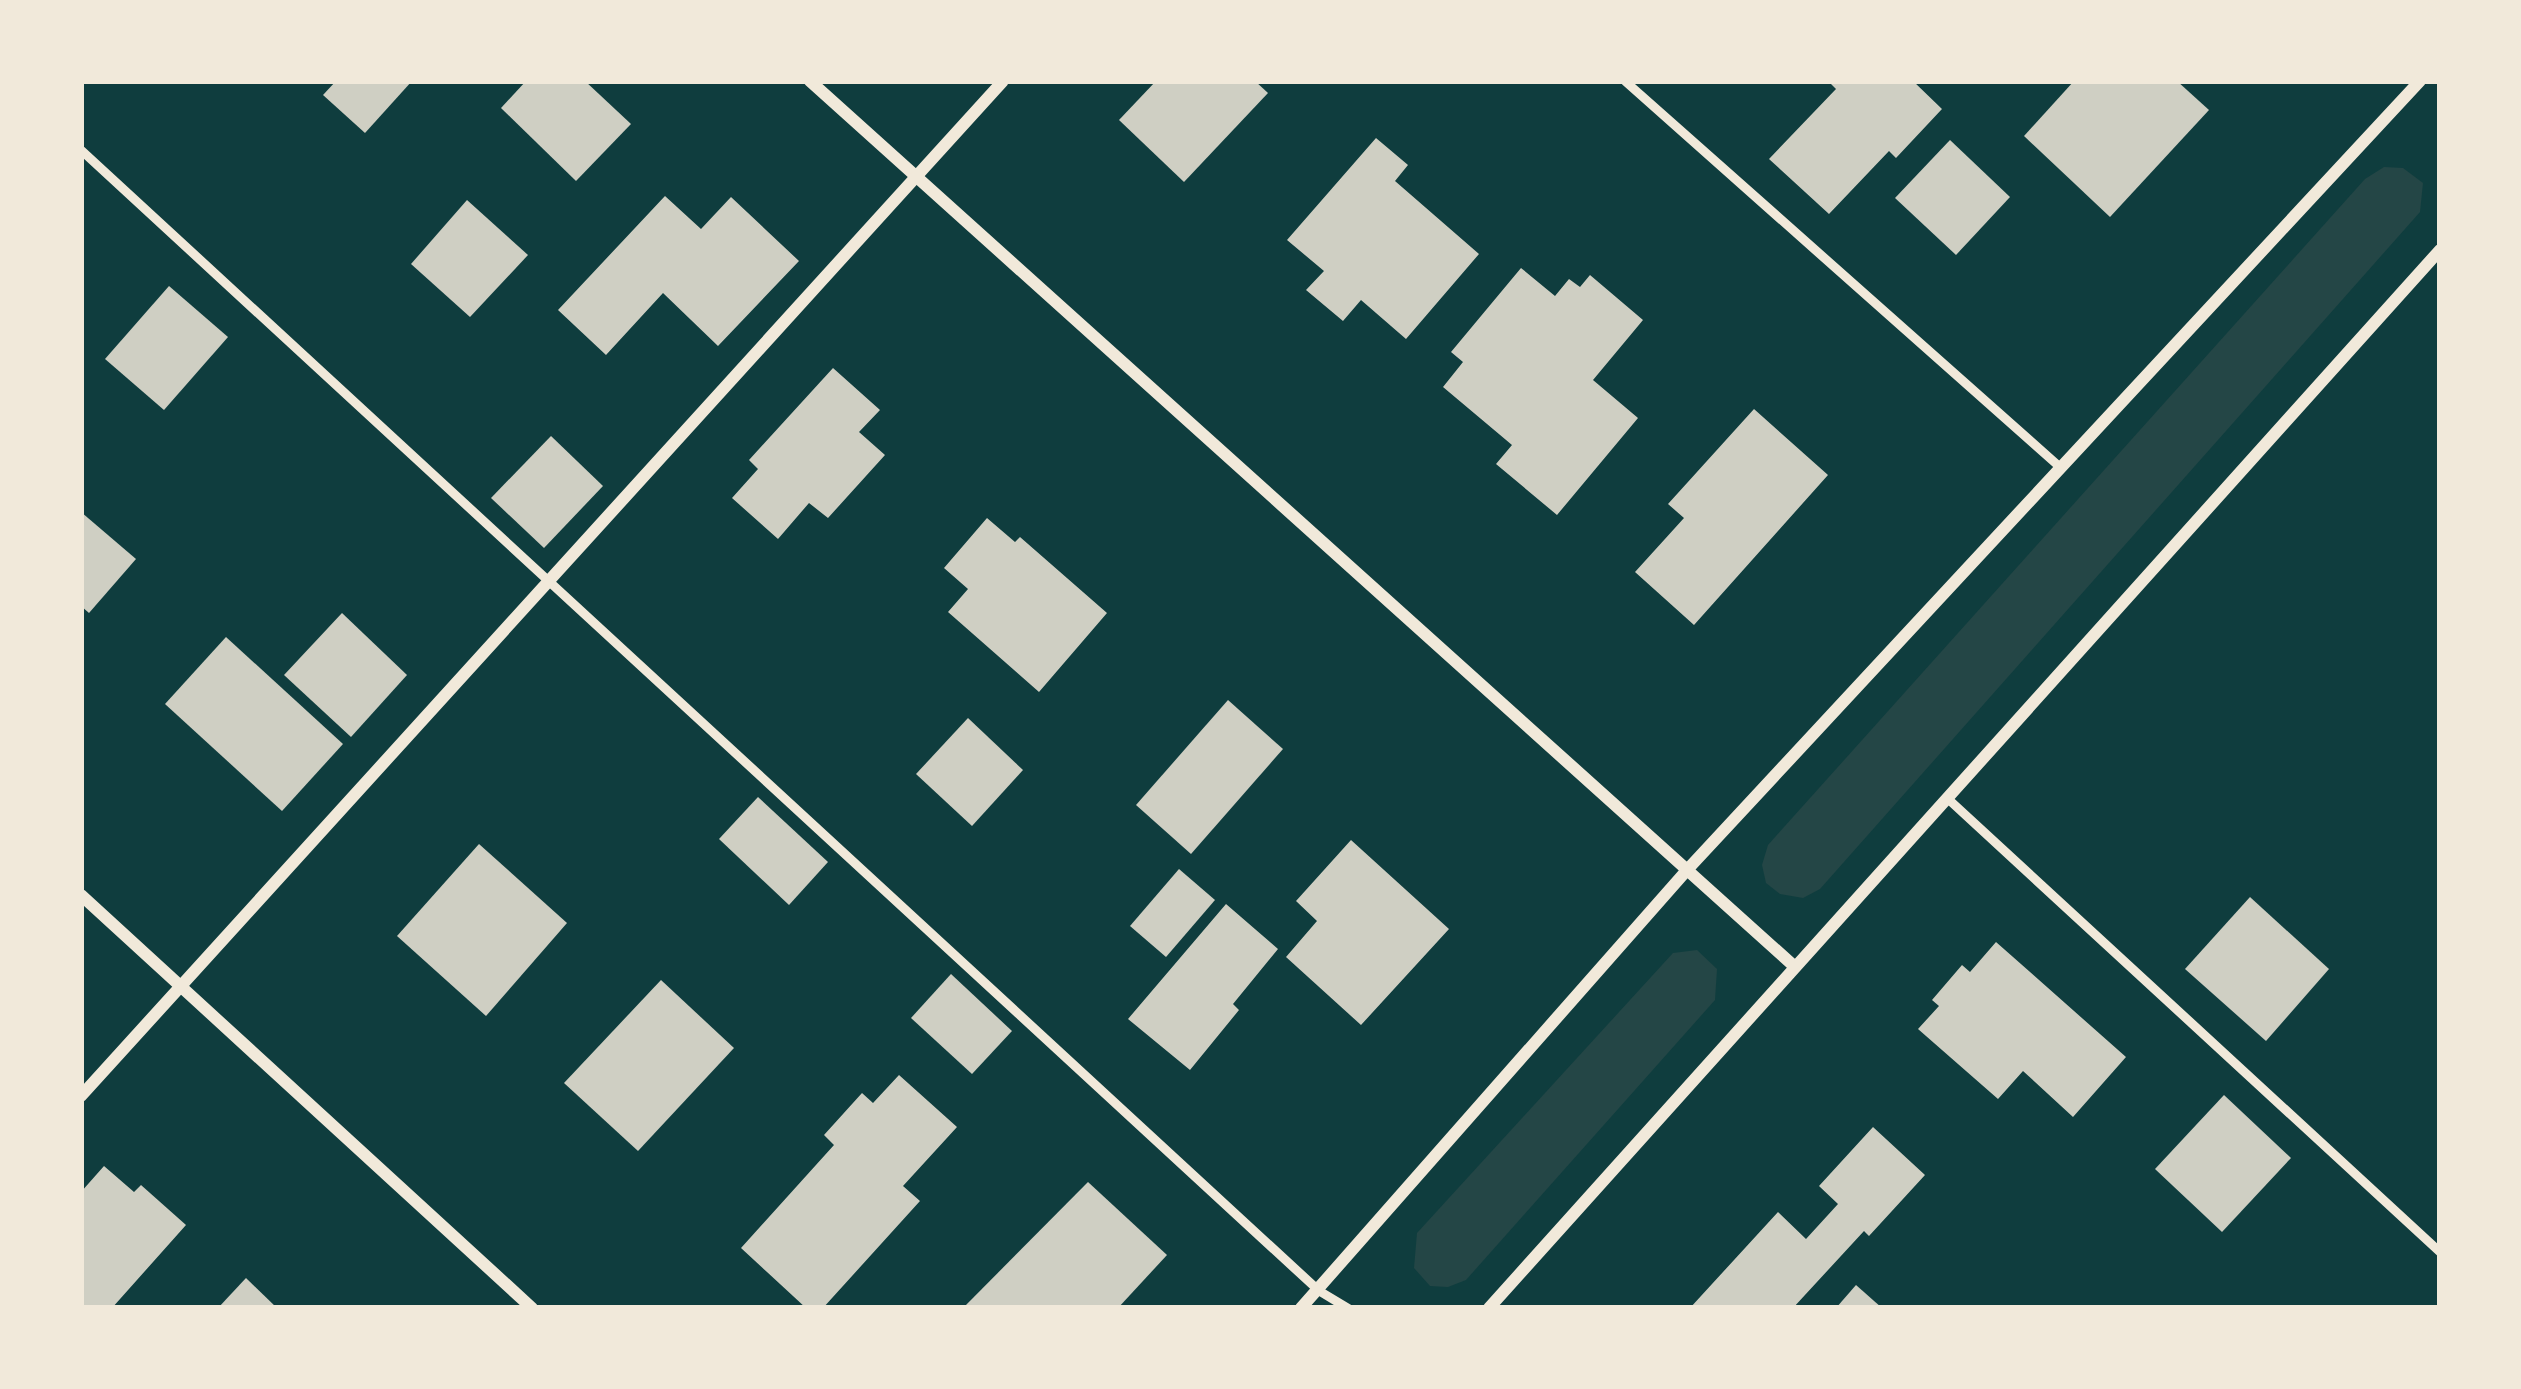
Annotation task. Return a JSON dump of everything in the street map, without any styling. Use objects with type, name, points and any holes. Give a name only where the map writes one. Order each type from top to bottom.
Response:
[{"type":"street","points":[[810,81],[1794,966]]},
{"type":"street","points":[[81,1096],[553,583],[1003,81]]},
{"type":"street","points":[[1301,1308],[1687,870],[2420,81]]},
{"type":"street","points":[[1489,1308],[2440,250]]},
{"type":"street","points":[[81,895],[532,1308]]},
{"type":"lane","points":[[1625,81],[2061,468]]},
{"type":"lane","points":[[81,150],[1318,1290],[1348,1308]]},
{"type":"lane","points":[[1946,797],[2440,1252]]},
{"type":"shaded area","points":[[2384,167],[2403,168],[2423,183],[2420,212],[1820,889],[1803,898],[1780,894],[1766,883],[1762,865],[1768,845],[2365,179]]},
{"type":"shaded area","points":[[1697,950],[1717,969],[1715,1000],[1466,1280],[1448,1287],[1430,1286],[1414,1268],[1417,1233],[1673,953]]},
{"type":"building","points":[[336,81],[412,81],[365,133],[323,95]]},
{"type":"building","points":[[526,81],[585,81],[631,124],[576,181],[501,108]]},
{"type":"building","points":[[1156,81],[1255,81],[1268,93],[1184,182],[1119,120]]},
{"type":"building","points":[[1828,81],[1913,81],[1942,109],[1896,158],[1889,151],[1829,214],[1769,159],[1836,89]]},
{"type":"building","points":[[2074,81],[2177,81],[2209,110],[2110,217],[2024,136]]},
{"type":"building","points":[[1376,138],[1408,165],[1395,181],[1479,254],[1406,339],[1361,300],[1343,321],[1306,290],[1324,271],[1287,240]]},
{"type":"building","points":[[1950,140],[2010,197],[1956,255],[1895,198]]},
{"type":"building","points":[[665,196],[701,229],[731,197],[799,261],[718,346],[663,293],[606,355],[558,310]]},
{"type":"building","points":[[467,200],[528,255],[470,317],[411,264]]},
{"type":"building","points":[[1521,268],[1555,296],[1569,279],[1580,287],[1590,275],[1643,320],[1593,380],[1638,418],[1557,515],[1496,464],[1512,445],[1443,387],[1463,362],[1451,352]]},
{"type":"building","points":[[169,286],[228,337],[164,410],[105,359]]},
{"type":"building","points":[[833,368],[880,410],[859,432],[885,455],[828,518],[809,503],[778,539],[732,498],[758,469],[749,460]]},
{"type":"building","points":[[1754,409],[1828,475],[1694,625],[1635,572],[1684,518],[1668,504]]},
{"type":"building","points":[[551,436],[603,486],[544,548],[491,498]]},
{"type":"building","points":[[81,512],[136,559],[89,613],[81,606]]},
{"type":"building","points":[[987,518],[1015,542],[1020,537],[1107,613],[1039,692],[948,612],[968,589],[944,568]]},
{"type":"building","points":[[342,613],[407,675],[351,737],[284,675]]},
{"type":"building","points":[[226,637],[343,744],[282,811],[165,704]]},
{"type":"building","points":[[1228,700],[1283,749],[1191,854],[1136,805]]},
{"type":"building","points":[[968,718],[1023,770],[972,826],[916,774]]},
{"type":"building","points":[[758,797],[828,862],[789,905],[719,839]]},
{"type":"building","points":[[1351,840],[1449,929],[1361,1025],[1286,957],[1317,921],[1296,901]]},
{"type":"building","points":[[479,844],[567,923],[486,1016],[397,936]]},
{"type":"building","points":[[1179,869],[1215,900],[1166,957],[1130,926]]},
{"type":"building","points":[[2250,897],[2329,969],[2266,1041],[2185,969]]},
{"type":"building","points":[[1226,904],[1278,949],[1233,1004],[1239,1010],[1190,1070],[1128,1019]]},
{"type":"building","points":[[1996,942],[2126,1057],[2073,1117],[2023,1071],[1998,1099],[1918,1029],[1939,1006],[1932,1000],[1962,965],[1970,972]]},
{"type":"building","points":[[951,974],[1012,1031],[972,1074],[911,1018]]},
{"type":"building","points":[[661,980],[734,1048],[638,1151],[564,1083]]},
{"type":"building","points":[[899,1075],[957,1127],[903,1186],[920,1201],[823,1308],[806,1308],[741,1248],[834,1145],[824,1135],[862,1093],[873,1103]]},
{"type":"building","points":[[2224,1095],[2291,1158],[2222,1232],[2155,1169]]},
{"type":"building","points":[[1873,1127],[1925,1175],[1869,1236],[1864,1231],[1793,1308],[1690,1308],[1778,1212],[1806,1239],[1838,1204],[1819,1186]]},
{"type":"building","points":[[104,1166],[134,1192],[141,1185],[186,1225],[112,1308],[81,1308],[81,1192]]},
{"type":"building","points":[[1088,1182],[1167,1255],[1118,1308],[963,1308]]},
{"type":"building","points":[[246,1278],[277,1308],[218,1308]]},
{"type":"building","points":[[1856,1285],[1882,1308],[1836,1308]]}]
